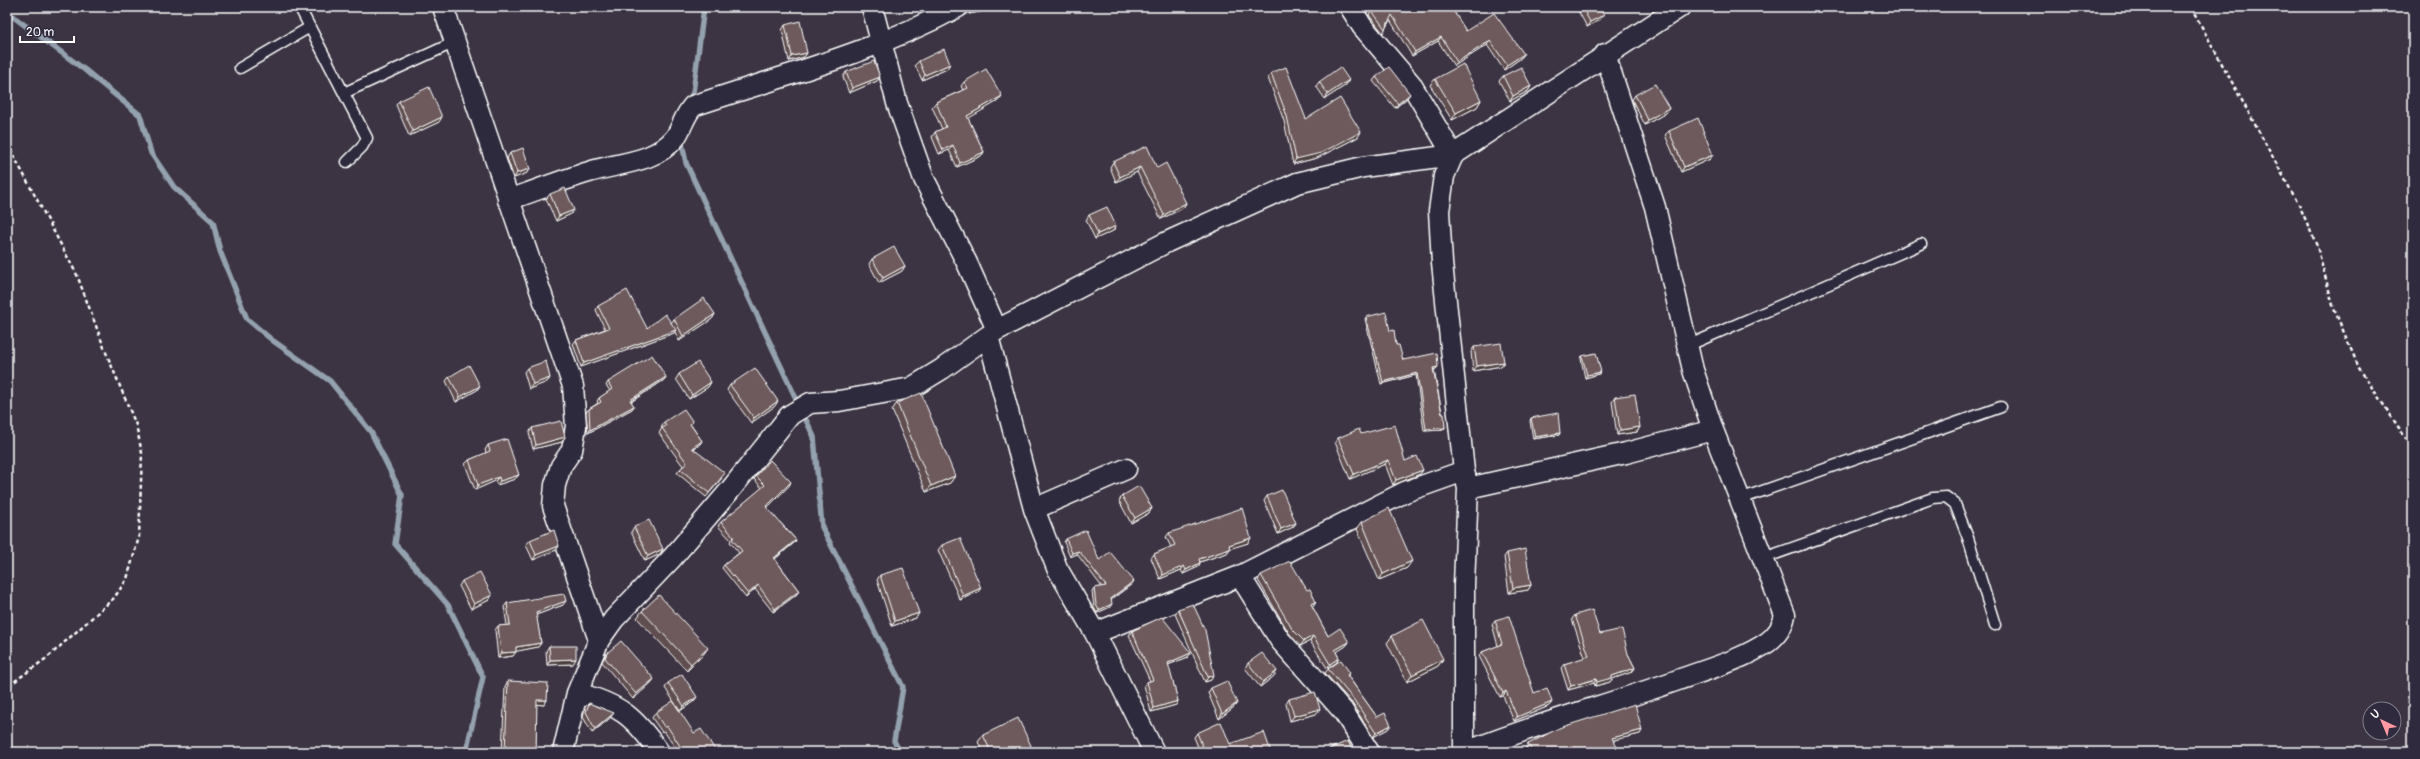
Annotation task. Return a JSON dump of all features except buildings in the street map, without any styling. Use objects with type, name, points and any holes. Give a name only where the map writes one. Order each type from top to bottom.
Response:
[{"type":"street","points":[[443,7],[573,386],[576,426],[572,450],[561,466],[555,485],[553,506],[599,640]]},
{"type":"street","points":[[872,7],[897,103],[924,179],[967,263],[993,333],[1034,508],[1057,568],[1095,633],[1154,752]]},
{"type":"street","points":[[508,200],[588,172],[638,160],[656,153],[674,138],[684,116],[693,106],[882,42],[930,22],[958,7]]},
{"type":"street","points":[[1350,7],[1362,26],[1411,84],[1453,155]]},
{"type":"street","points":[[564,752],[577,693],[599,640],[614,619],[672,558],[726,495],[790,415],[810,403],[839,401],[911,388],[942,369],[993,333],[1167,242],[1297,183],[1364,167],[1453,155],[1605,54],[1680,7]]},
{"type":"street","points":[[1453,155],[1444,176],[1439,211],[1442,263],[1466,479],[1464,585],[1465,752],[1642,693],[1726,662],[1768,642],[1783,624],[1785,615],[1713,430],[1693,370],[1655,207],[1605,54]]},
{"type":"street","points":[[1095,633],[1240,576],[1405,492],[1466,479],[1626,454],[1713,430]]},
{"type":"street","points":[[1034,508],[1126,469]]},
{"type":"street","points":[[1240,576],[1280,640],[1343,711],[1369,752]]},
{"type":"street","points":[[577,693],[597,698],[622,710],[637,724],[659,752]]},
{"type":"lane","points":[[301,10],[366,138],[362,147],[347,162]]},
{"type":"lane","points":[[240,68],[310,27]]},
{"type":"lane","points":[[344,93],[455,42]]},
{"type":"lane","points":[[1687,346],[1921,244]]},
{"type":"lane","points":[[1740,499],[2001,407]]},
{"type":"lane","points":[[1764,558],[1933,498],[1946,497],[1955,504],[1968,538],[1995,625]]},
{"type":"path","points":[[2191,7],[2300,207],[2317,246],[2334,309],[2359,368],[2413,449]]},
{"type":"path","points":[[7,143],[77,275],[105,350],[136,425],[142,453],[139,537],[127,579],[114,598],[59,647],[7,688]]},
{"type":"waterway","points":[[687,102],[693,93],[704,7]]},
{"type":"waterway","points":[[7,12],[85,70],[140,115],[151,153],[174,187],[213,222],[220,251],[247,319],[272,340],[330,381],[371,432],[402,495],[395,544],[448,605],[483,677],[466,752]]},
{"type":"waterway","points":[[681,138],[686,163],[814,437],[822,527],[903,687],[894,741],[900,752]]}]
